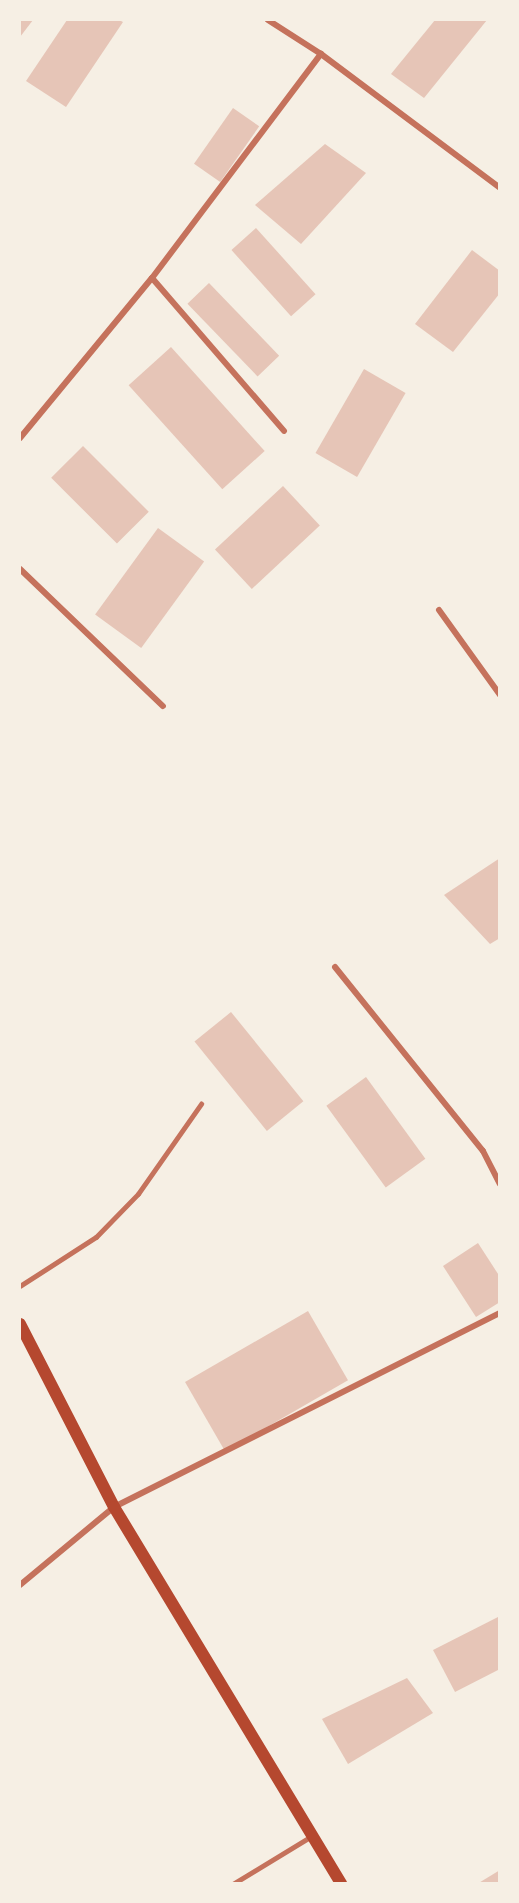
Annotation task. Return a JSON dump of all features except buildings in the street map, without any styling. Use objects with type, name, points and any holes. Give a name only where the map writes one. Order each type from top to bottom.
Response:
[{"type":"main road","points":[[20,1324],[114,1507],[340,1884]]},
{"type":"street","points":[[268,20],[321,54],[500,188]]},
{"type":"street","points":[[20,438],[152,278],[321,54]]},
{"type":"street","points":[[152,278],[284,431]]},
{"type":"street","points":[[20,569],[163,706]]},
{"type":"street","points":[[439,610],[500,695]]},
{"type":"street","points":[[335,967],[483,1151],[500,1184]]},
{"type":"street","points":[[20,1585],[114,1507],[500,1313]]},
{"type":"lane","points":[[20,1286],[96,1237],[138,1194],[201,1104]]},
{"type":"lane","points":[[234,1884],[312,1835]]}]
